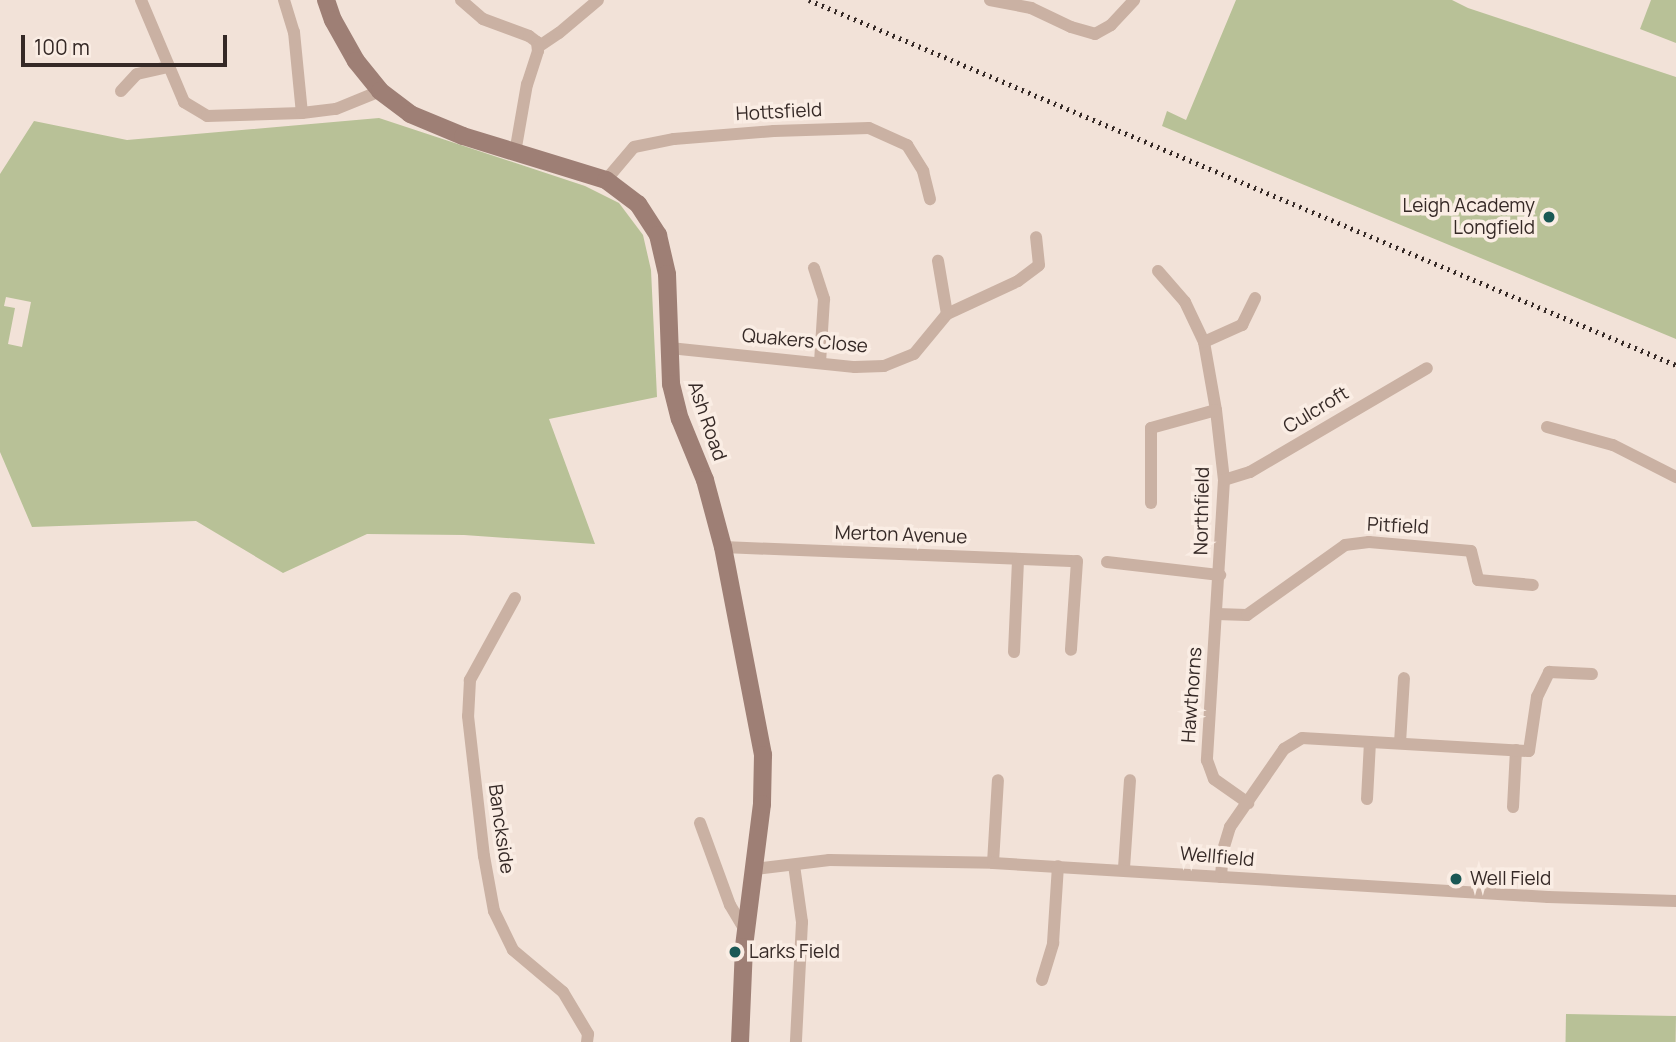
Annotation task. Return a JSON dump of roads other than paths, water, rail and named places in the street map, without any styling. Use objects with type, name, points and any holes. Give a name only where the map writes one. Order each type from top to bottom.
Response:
[{"type":"street","points":[[141,0],[184,102],[207,116],[302,113],[335,108],[380,91]]},
{"type":"street","points":[[284,0],[294,32],[302,113]]},
{"type":"street","name":"Ash Road","points":[[326,0],[332,20],[356,61],[380,91],[410,114],[515,153],[606,180],[638,204],[658,235],[667,274],[671,384],[680,419],[705,480],[723,547],[763,755],[740,1042]]},
{"type":"street","points":[[461,0],[484,19],[532,37],[538,47]]},
{"type":"street","points":[[515,153],[527,83],[538,47],[598,0]]},
{"type":"street","points":[[989,0],[1031,8],[1070,27],[1095,34],[1111,24],[1134,0]]},
{"type":"street","points":[[121,91],[137,74],[168,66]]},
{"type":"street","name":"Hottsfield","points":[[606,180],[634,147],[674,139],[774,131],[869,128],[906,145],[923,171],[930,200]]},
{"type":"street","points":[[939,261],[947,314],[1018,281],[1039,265],[1036,237]]},
{"type":"street","points":[[814,268],[824,299],[820,363]]},
{"type":"street","name":"Northfield","points":[[1158,271],[1185,302],[1203,342],[1216,410],[1224,480],[1217,614]]},
{"type":"street","points":[[1203,342],[1242,325],[1255,298]]},
{"type":"street","name":"Quakers Close","points":[[670,348],[820,363],[884,366],[914,354],[947,314]]},
{"type":"street","name":"Culcroft","points":[[1224,480],[1250,472],[1427,368]]},
{"type":"street","points":[[1151,503],[1151,428],[1216,410]]},
{"type":"street","points":[[1547,427],[1613,445],[1676,477]]},
{"type":"street","name":"Pitfield","points":[[1217,614],[1247,615],[1345,545],[1369,542],[1471,551],[1478,580],[1533,585]]},
{"type":"street","name":"Merton Avenue","points":[[723,547],[1077,561],[1071,650]]},
{"type":"street","points":[[1014,652],[1018,559]]},
{"type":"street","points":[[1107,562],[1220,575]]},
{"type":"street","name":"Banckside","points":[[515,598],[470,680],[468,716],[484,856],[494,911],[513,950],[563,992],[587,1034],[587,1042]]},
{"type":"street","name":"Hawthorns","points":[[1217,614],[1207,760],[1214,779],[1248,803]]},
{"type":"street","points":[[1221,877],[1223,850],[1230,827],[1284,749],[1302,738],[1529,751],[1537,697],[1549,673],[1592,674]]},
{"type":"street","points":[[1400,743],[1404,678]]},
{"type":"street","points":[[1367,799],[1370,742]]},
{"type":"street","points":[[1513,807],[1516,750]]},
{"type":"street","points":[[993,863],[998,780]]},
{"type":"street","points":[[1124,869],[1130,780]]},
{"type":"street","points":[[700,823],[730,905],[747,932]]},
{"type":"street","name":"Wellfield","points":[[755,869],[829,860],[993,863],[1548,897],[1676,901]]},
{"type":"street","points":[[794,865],[802,922],[796,1042]]},
{"type":"street","points":[[1042,981],[1053,943],[1058,866]]},
{"type":"railway","points":[[809,0],[1676,365]]},
{"type":"place","name":"Leigh Academy Longfield","points":[[1549,217]]},
{"type":"place","name":"Well Field","points":[[1456,879]]},
{"type":"place","name":"Larks Field","points":[[735,952]]}]
